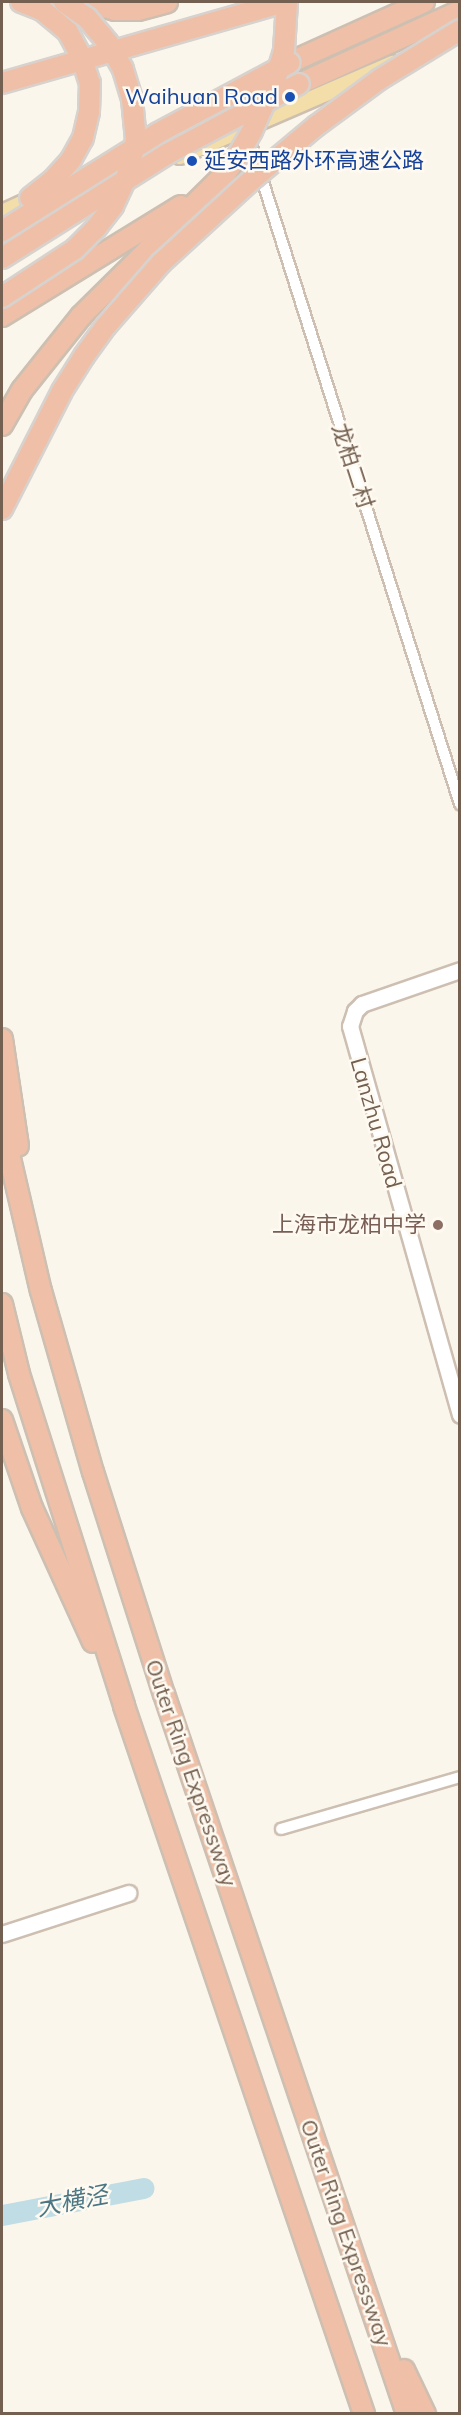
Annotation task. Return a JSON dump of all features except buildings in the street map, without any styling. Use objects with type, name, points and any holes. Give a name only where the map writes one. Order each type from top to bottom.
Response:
[{"type":"highway","points":[[2,220],[53,180],[71,160],[83,138],[89,112],[90,83],[81,56],[68,32],[42,10],[21,2]]},
{"type":"highway","points":[[2,297],[75,249],[96,228],[113,206],[127,176],[135,140],[132,99],[123,69],[108,43],[87,18],[64,2]]},
{"type":"highway","points":[[87,2],[115,10],[138,10],[167,2]]},
{"type":"highway","points":[[2,83],[286,2],[284,50],[276,77],[252,131],[237,157],[225,174],[81,316],[22,390],[2,425]]},
{"type":"highway","points":[[2,231],[158,133],[289,63],[424,2]]},
{"type":"highway","points":[[2,258],[169,153],[299,84],[459,10]]},
{"type":"highway","points":[[2,509],[62,391],[84,356],[128,299],[161,263],[255,177],[316,126],[380,79],[459,30]]},
{"type":"highway","points":[[2,315],[122,244],[187,202],[237,157]]},
{"type":"highway","points":[[2,1039],[41,1290]]},
{"type":"highway","name":"Outer Ring Expressway","points":[[2,1124],[41,1290],[93,1472],[164,1694],[407,2414]]},
{"type":"highway","name":"Outer Ring Expressway","points":[[2,1304],[19,1374],[124,1706],[364,2414]]},
{"type":"highway","points":[[2,1317],[19,1374]]},
{"type":"highway","points":[[2,1420],[36,1518],[124,1706]]},
{"type":"highway","points":[[304,2109],[378,2309],[425,2414]]},
{"type":"highway","points":[[265,2122],[329,2323],[350,2414]]},
{"type":"main road","points":[[2,213],[459,5]]},
{"type":"main road","points":[[2,238],[245,128],[459,35]]},
{"type":"main road","points":[[2,246],[37,222]]},
{"type":"street","name":"龙柏二村","points":[[245,128],[459,804]]},
{"type":"street","name":"Lanzhu Road","points":[[459,970],[362,1004],[355,1011],[351,1020],[352,1038],[459,1415]]},
{"type":"street","points":[[281,1829],[459,1777]]},
{"type":"street","points":[[2,1934],[128,1893]]},
{"type":"waterway","name":"大横泾","points":[[2,2215],[143,2188]]},
{"type":"place","name":"Waihuan Road","points":[[290,97]]},
{"type":"place","name":"延安西路外环高速公路","points":[[192,161]]},
{"type":"place","name":"上海市龙柏中学","points":[[438,1225]]}]
